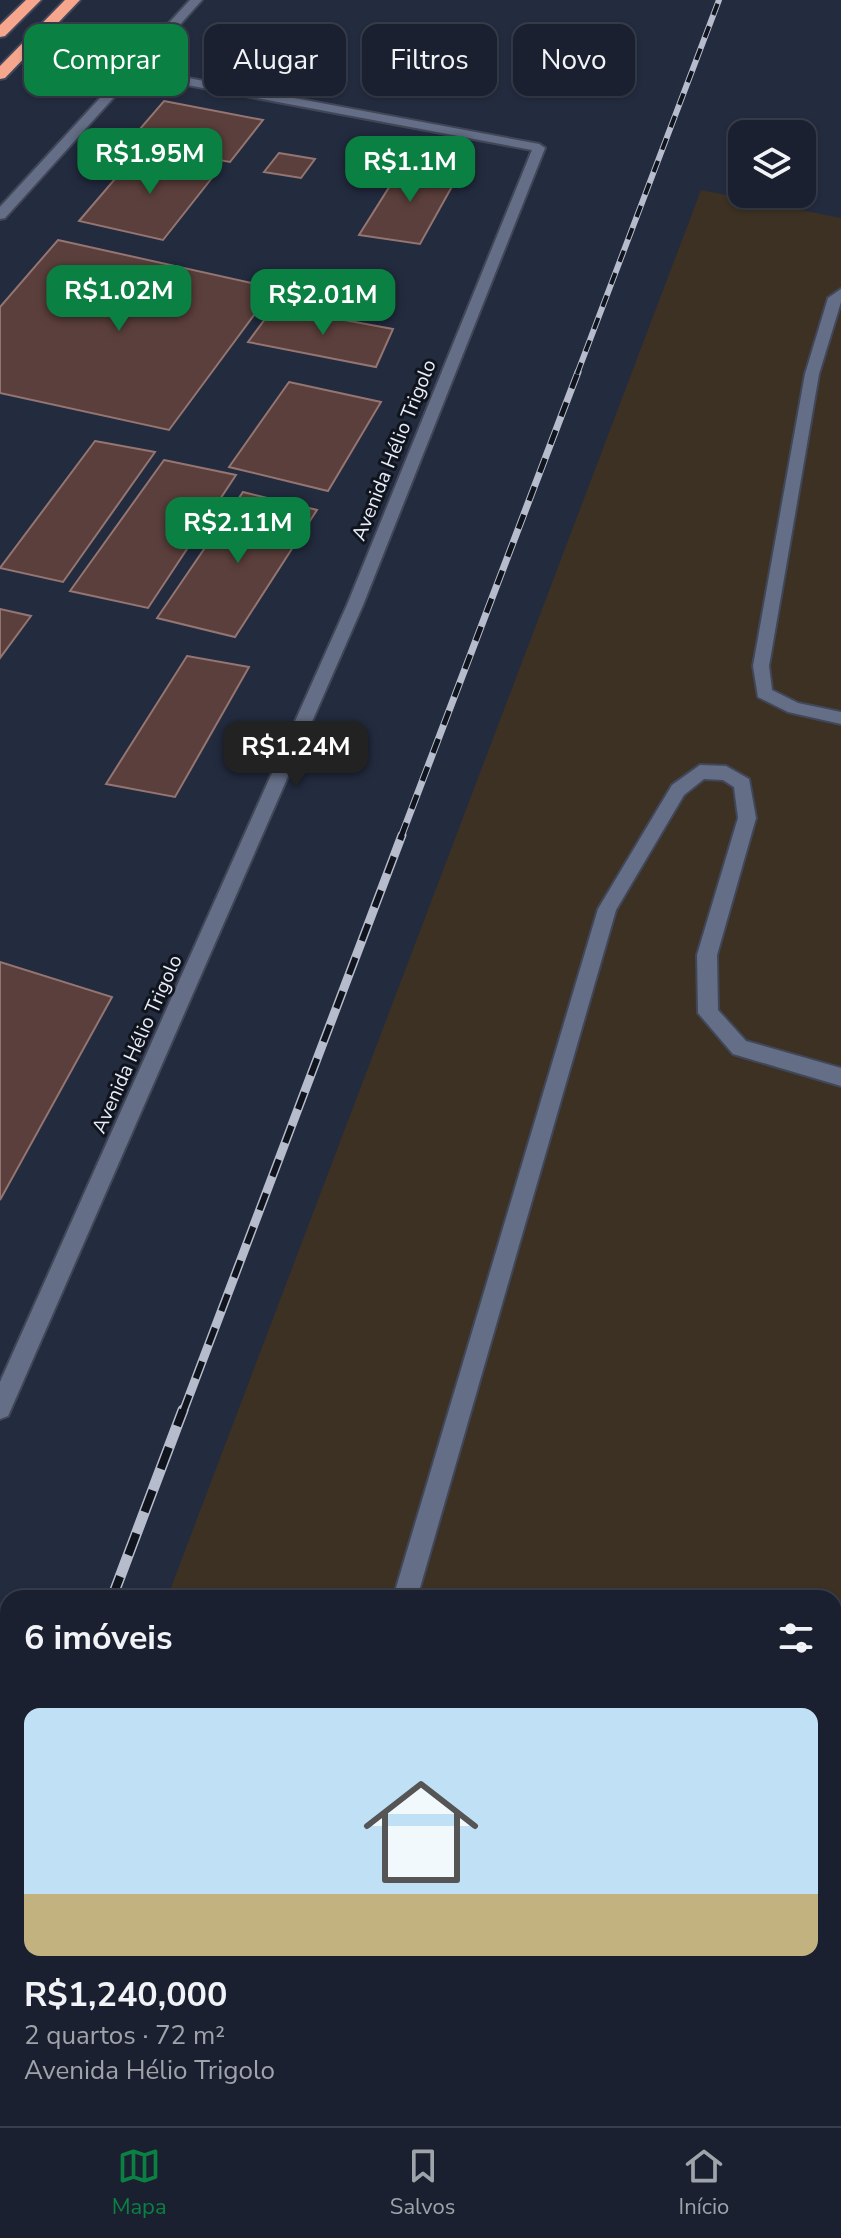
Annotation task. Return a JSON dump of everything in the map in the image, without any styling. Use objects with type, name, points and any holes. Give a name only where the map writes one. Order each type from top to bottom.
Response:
[{"type":"highway","points":[[0,25],[23,0]]},
{"type":"highway","points":[[0,33],[34,0]]},
{"type":"highway","points":[[13,63],[73,0]]},
{"type":"highway","points":[[0,75],[85,0]]},
{"type":"street","points":[[174,24],[196,0]]},
{"type":"street","name":"Avenida Hélio Trigolo","points":[[0,1408],[355,605],[539,148],[188,82]]},
{"type":"street","points":[[0,215],[109,96]]},
{"type":"street","points":[[841,293],[835,298],[812,374],[761,666],[764,693],[794,708],[841,718]]},
{"type":"street","points":[[407,1590],[607,909],[678,790],[700,772],[726,773],[743,784],[747,818],[707,955],[708,1013],[740,1048],[841,1077]]},
{"type":"shaded area","points":[[701,190],[728,195],[728,208],[791,208],[841,218],[841,1590],[170,1590]]},
{"type":"building","points":[[164,101],[263,120],[230,162],[127,144]]},
{"type":"building","points":[[138,152],[219,169],[163,240],[79,221]]},
{"type":"building","points":[[279,153],[315,159],[301,178],[264,172]]},
{"type":"building","points":[[405,162],[459,174],[420,244],[359,235]]},
{"type":"building","points":[[58,240],[274,288],[169,430],[0,393],[0,307]]},
{"type":"building","points":[[274,307],[393,329],[376,367],[248,342]]},
{"type":"building","points":[[289,382],[381,402],[328,491],[229,467]]},
{"type":"building","points":[[95,441],[155,452],[63,582],[0,568]]},
{"type":"building","points":[[164,460],[236,475],[148,608],[70,591]]},
{"type":"building","points":[[243,492],[317,510],[235,637],[157,618]]},
{"type":"building","points":[[0,609],[31,616],[0,658]]},
{"type":"building","points":[[187,656],[249,667],[175,797],[106,784]]},
{"type":"building","points":[[0,962],[112,997],[0,1200]]},
{"type":"railway","points":[[577,374],[719,0]]},
{"type":"railway","points":[[401,837],[578,372]]},
{"type":"railway","points":[[183,1412],[402,835]]},
{"type":"railway","points":[[115,1590],[183,1410]]}]
